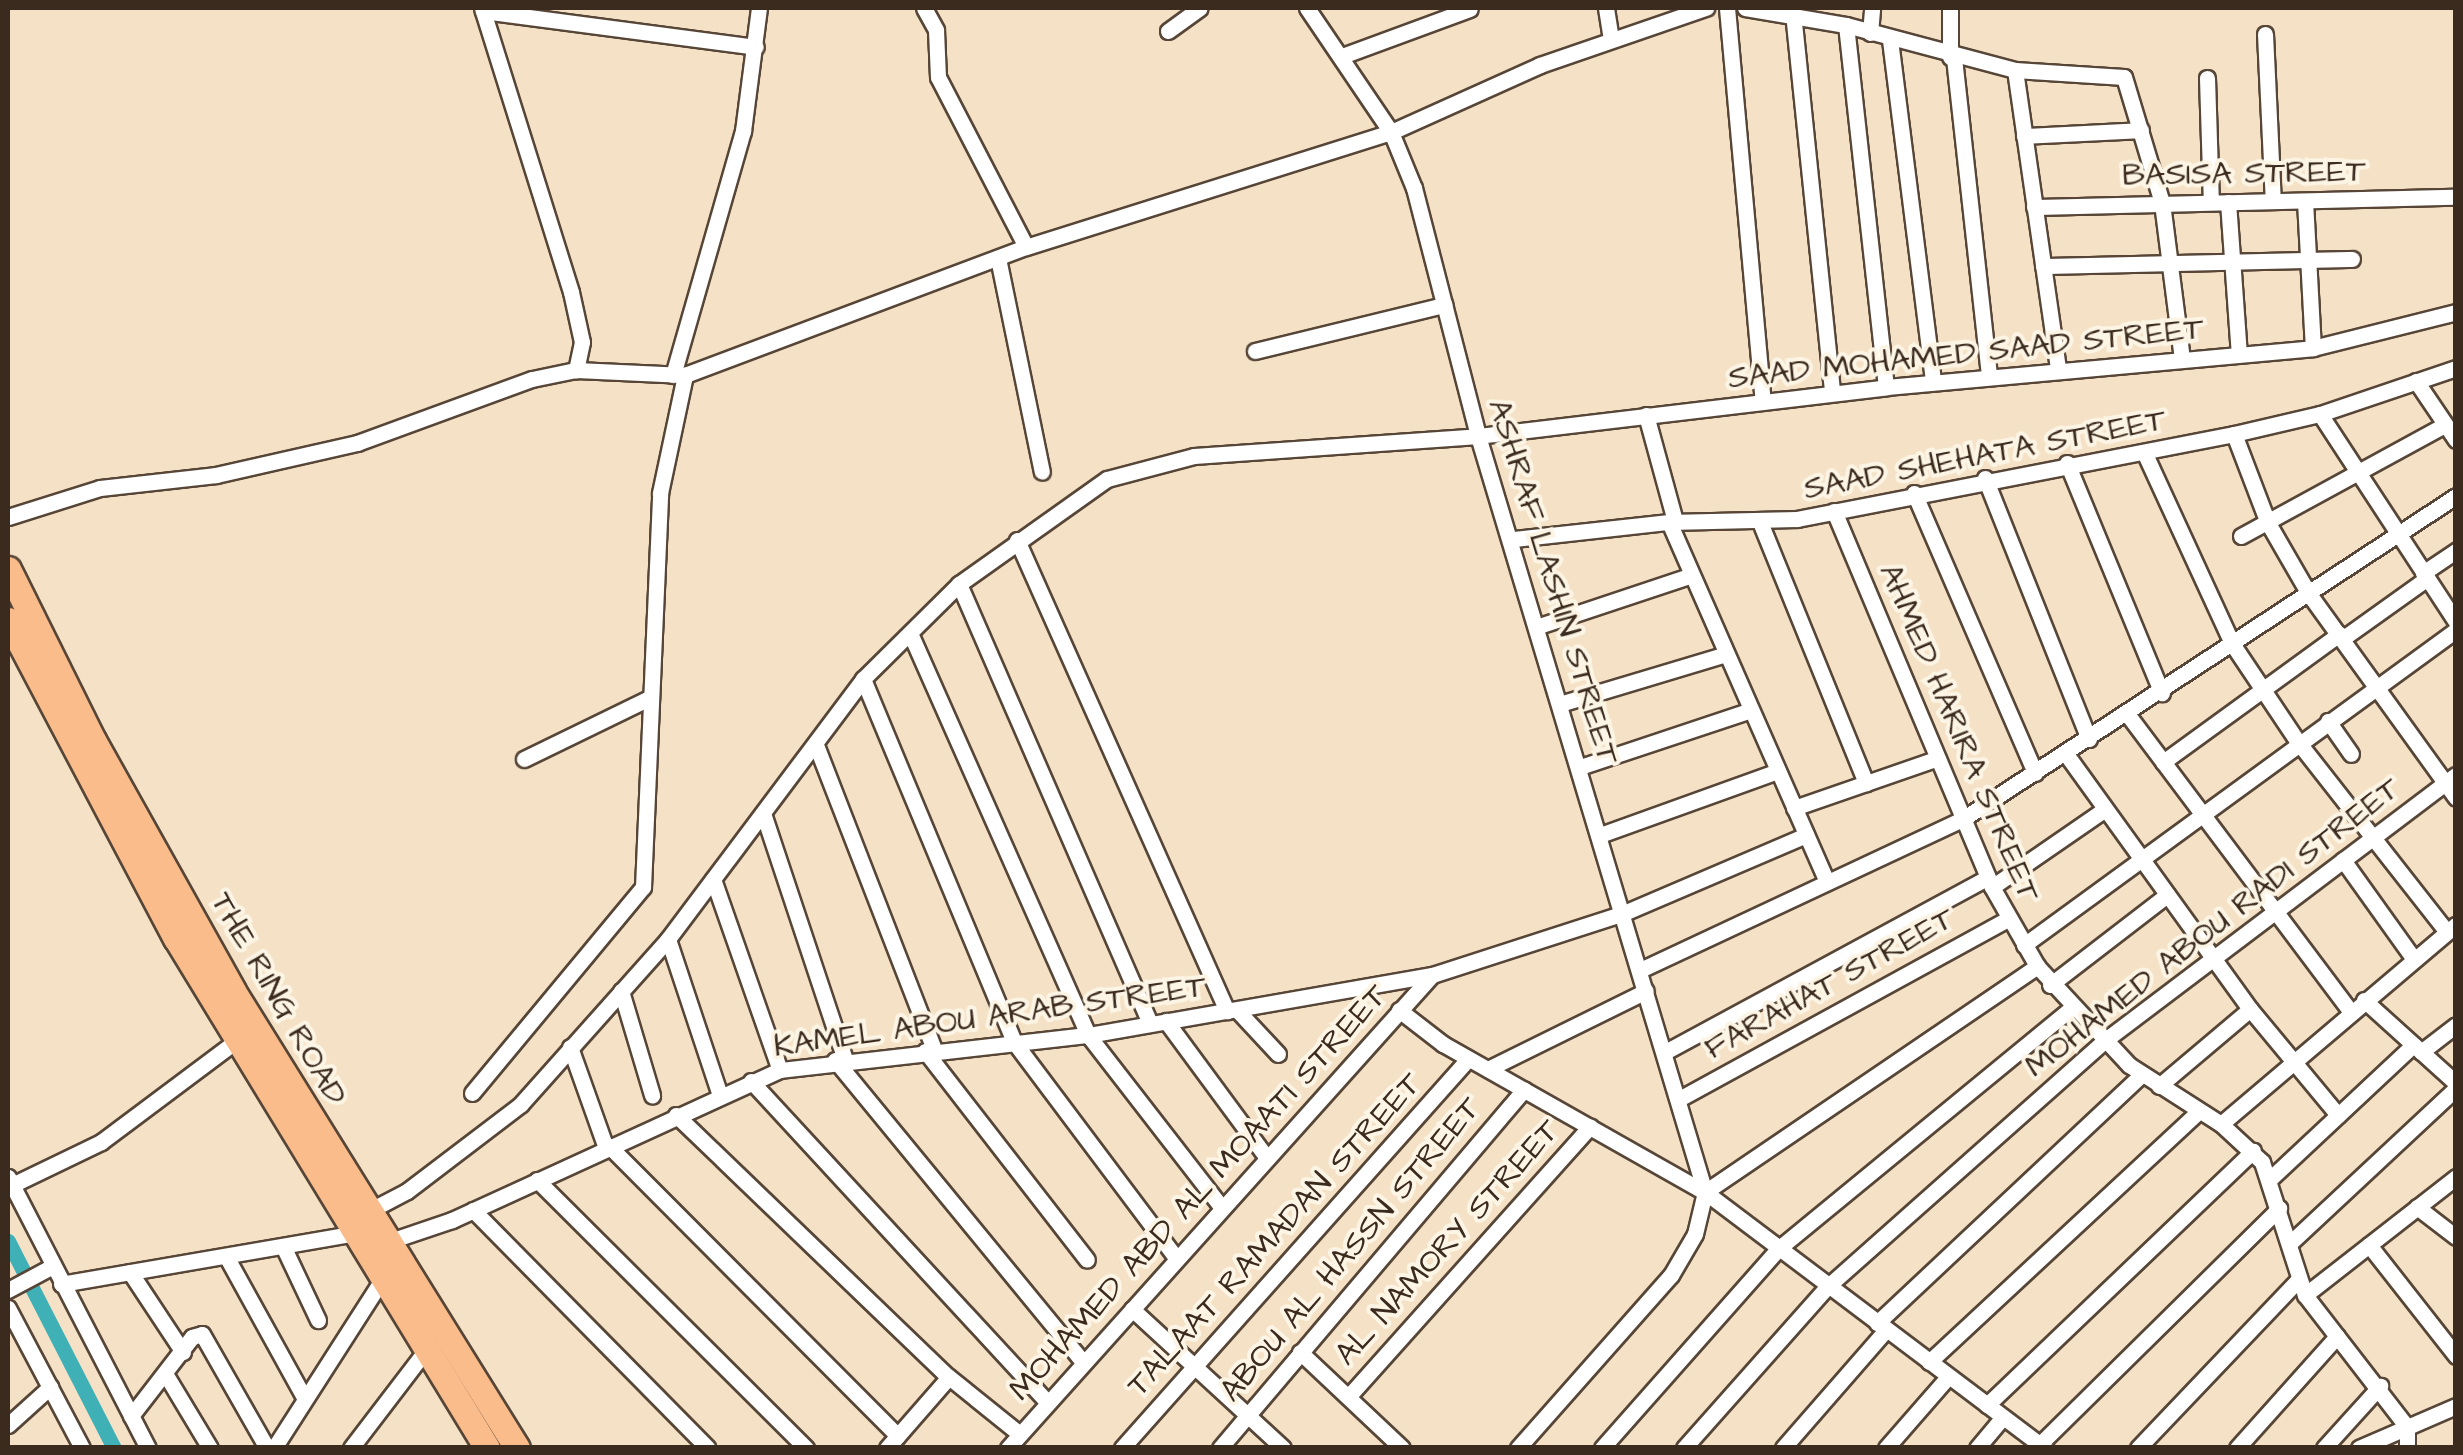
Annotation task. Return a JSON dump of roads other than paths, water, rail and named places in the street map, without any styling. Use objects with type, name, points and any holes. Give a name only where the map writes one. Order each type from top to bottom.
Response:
[{"type":"highway","name":"THE RING ROAD","points":[[8,569],[247,1033]]},
{"type":"highway","name":"THE RING ROAD","points":[[8,620],[120,837],[247,1033],[362,1223],[383,1278],[487,1448]]},
{"type":"highway","name":"THE RING ROAD","points":[[362,1223],[387,1242],[517,1448]]},
{"type":"street","points":[[472,1093],[642,887],[660,493],[679,375],[743,131],[759,8]]},
{"type":"street","points":[[924,8],[936,30],[938,77],[1026,247]]},
{"type":"street","points":[[1168,31],[1200,8]]},
{"type":"street","name":"ASHRAF LASHIN STREET","points":[[1307,8],[1392,132],[1478,436],[1563,702],[1705,1192]]},
{"type":"street","points":[[1342,56],[1470,8]]},
{"type":"street","points":[[1606,8],[1612,39]]},
{"type":"street","points":[[8,517],[100,488],[216,475],[357,443],[532,379],[576,370],[679,375],[1026,247],[1392,132],[1672,15],[1706,8]]},
{"type":"street","points":[[1727,8],[1764,401]]},
{"type":"street","points":[[1744,8],[1846,26],[1951,57],[2016,70],[2120,74],[2142,130],[2162,203],[2182,360]]},
{"type":"street","points":[[1870,34],[1872,8]]},
{"type":"street","points":[[1950,8],[1951,57],[1989,377]]},
{"type":"street","points":[[576,370],[580,326],[482,9],[756,48]]},
{"type":"street","points":[[1792,14],[1832,393]]},
{"type":"street","points":[[1846,26],[1886,386]]},
{"type":"street","points":[[2266,34],[2273,201]]},
{"type":"street","points":[[1890,40],[1933,382]]},
{"type":"street","points":[[2016,70],[2058,370]]},
{"type":"street","points":[[2207,78],[2210,202]]},
{"type":"street","points":[[2024,136],[2142,130]]},
{"type":"street","name":"BASISA STREET","points":[[2034,207],[2456,196]]},
{"type":"street","points":[[2304,201],[2314,348]]},
{"type":"street","points":[[2228,202],[2239,355]]},
{"type":"street","points":[[998,258],[1042,472]]},
{"type":"street","points":[[2043,266],[2352,259]]},
{"type":"street","points":[[1255,352],[1444,305]]},
{"type":"street","name":"SAAD MOHAMED SAAD STREET","points":[[362,1223],[466,1149],[521,1104],[668,939],[863,679],[959,584],[1108,479],[1139,466],[1194,456],[1478,436],[1886,386],[2314,348],[2456,312]]},
{"type":"street","name":"SAAD SHEHATA STREET","points":[[1514,539],[1672,522],[1760,522],[1834,511],[1985,478],[2145,454],[2234,434],[2320,414],[2456,368]]},
{"type":"street","points":[[2416,381],[2456,440]]},
{"type":"street","points":[[2320,414],[2456,622]]},
{"type":"street","points":[[1646,415],[1672,522],[1692,576],[1827,882]]},
{"type":"street","points":[[2241,536],[2445,425]]},
{"type":"street","points":[[2234,434],[2268,523],[2310,594],[2450,779],[2456,798]]},
{"type":"street","points":[[2145,454],[2233,645],[2262,690],[2372,839],[2451,928],[2290,1061],[2221,1124]]},
{"type":"street","points":[[2067,463],[2162,694]]},
{"type":"street","points":[[1985,478],[2090,739]]},
{"type":"street","points":[[1914,493],[2035,773]]},
{"type":"street","points":[[1640,970],[1964,818],[2162,694],[2456,496]]},
{"type":"street","name":"AHMED HARIRA STREET","points":[[1834,511],[1990,882],[2037,966],[2071,1008],[2140,1075],[2221,1124],[2252,1151],[2271,1178],[2302,1287],[2407,1427]]},
{"type":"street","points":[[1760,522],[1866,783]]},
{"type":"street","points":[[1017,540],[1232,1010],[1278,1054]]},
{"type":"street","points":[[2163,762],[2456,551]]},
{"type":"street","points":[[1539,626],[1692,576]]},
{"type":"street","points":[[959,584],[1158,1022],[1267,1158]]},
{"type":"street","points":[[2024,944],[2456,630]]},
{"type":"street","points":[[910,633],[1088,1035],[1222,1208]]},
{"type":"street","points":[[1563,702],[1726,654]]},
{"type":"street","points":[[863,679],[1014,1042],[1177,1258]]},
{"type":"street","points":[[524,759],[651,698]]},
{"type":"street","points":[[1580,767],[1751,710]]},
{"type":"street","points":[[2128,715],[2350,1012]]},
{"type":"street","points":[[2328,721],[2351,754]]},
{"type":"street","points":[[816,745],[930,1051],[1087,1260]]},
{"type":"street","points":[[2066,754],[2250,1010],[2338,1115]]},
{"type":"street","points":[[1794,808],[1938,758]]},
{"type":"street","points":[[1600,835],[1778,771]]},
{"type":"street","name":"MOHAMED ABOU RADI STREET","points":[[1684,1448],[1827,1287],[2104,1041],[2450,779]]},
{"type":"street","points":[[1664,1052],[1990,882],[2106,809]]},
{"type":"street","points":[[763,813],[840,1060],[1084,1363]]},
{"type":"street","name":"KAMEL ABOU ARAB STREET","points":[[387,1242],[474,1210],[780,1070],[840,1060],[1088,1035],[1432,975],[1624,913],[1806,835]]},
{"type":"street","points":[[2344,860],[2414,959]]},
{"type":"street","points":[[713,879],[780,1070]]},
{"type":"street","points":[[2050,984],[2167,895]]},
{"type":"street","name":"FARAHAT STREET","points":[[1679,1098],[2008,918]]},
{"type":"street","points":[[668,939],[720,1095]]},
{"type":"street","points":[[1518,1448],[1672,1275],[1694,1234],[1705,1192],[2037,966]]},
{"type":"street","name":"MOHAMED ABD AL MOAATI STREET","points":[[1008,1448],[1432,975]]},
{"type":"street","points":[[1488,1069],[1646,990]]},
{"type":"street","points":[[621,991],[652,1095]]},
{"type":"street","points":[[2289,1244],[2456,1086],[2364,1000]]},
{"type":"street","points":[[1602,1448],[1778,1249],[2071,1008]]},
{"type":"street","points":[[1399,1010],[1468,1059],[1705,1192],[2043,1446],[2279,1208]]},
{"type":"street","points":[[2158,1086],[2250,1010]]},
{"type":"street","points":[[2271,1178],[2417,1048],[2456,1025]]},
{"type":"street","points":[[148,1448],[10,1181],[101,1142],[247,1033]]},
{"type":"street","points":[[570,1047],[608,1147],[893,1442],[949,1377]]},
{"type":"street","name":"TALAAT RAMADAN STREET","points":[[1122,1448],[1468,1059]]},
{"type":"street","points":[[1782,1448],[1881,1327],[2140,1075]]},
{"type":"street","points":[[751,1080],[1048,1403]]},
{"type":"street","name":"ABOU AL HASSN STREET","points":[[1220,1448],[1524,1089]]},
{"type":"street","points":[[1928,1362],[2198,1110]]},
{"type":"street","points":[[676,1115],[949,1377],[1020,1434]]},
{"type":"street","name":"AL NAMORY STREET","points":[[1348,1397],[1590,1126]]},
{"type":"street","points":[[1987,1405],[2252,1151]]},
{"type":"street","points":[[2138,1448],[2302,1287],[2369,1245],[2456,1177]]},
{"type":"street","points":[[536,1180],[806,1448]]},
{"type":"street","points":[[2417,1207],[2456,1237]]},
{"type":"street","points":[[474,1210],[708,1448]]},
{"type":"street","points":[[61,1284],[284,1246],[362,1223]]},
{"type":"street","points":[[2369,1245],[2456,1356]]},
{"type":"street","points":[[284,1246],[318,1320]]},
{"type":"street","points":[[226,1256],[305,1399]]},
{"type":"street","points":[[8,1290],[52,1266]]},
{"type":"street","points":[[130,1272],[182,1352]]},
{"type":"street","points":[[131,1416],[194,1334],[206,1337],[270,1448],[383,1278]]},
{"type":"street","points":[[8,1308],[82,1448]]},
{"type":"street","points":[[1132,1309],[1283,1448]]},
{"type":"street","points":[[8,1345],[21,1333]]},
{"type":"street","points":[[2237,1448],[2337,1336]]},
{"type":"street","points":[[350,1448],[426,1350]]},
{"type":"street","points":[[1300,1352],[1402,1448]]},
{"type":"street","points":[[166,1375],[206,1445]]},
{"type":"street","points":[[1886,1448],[1948,1376]]},
{"type":"street","points":[[2324,1448],[2380,1386]]},
{"type":"street","points":[[8,1425],[50,1387]]},
{"type":"street","points":[[2359,1448],[2456,1406]]},
{"type":"street","points":[[1977,1448],[2003,1417]]},
{"type":"street","points":[[2406,1448],[2407,1427]]},
{"type":"waterway","points":[[8,1241],[114,1448]]}]
